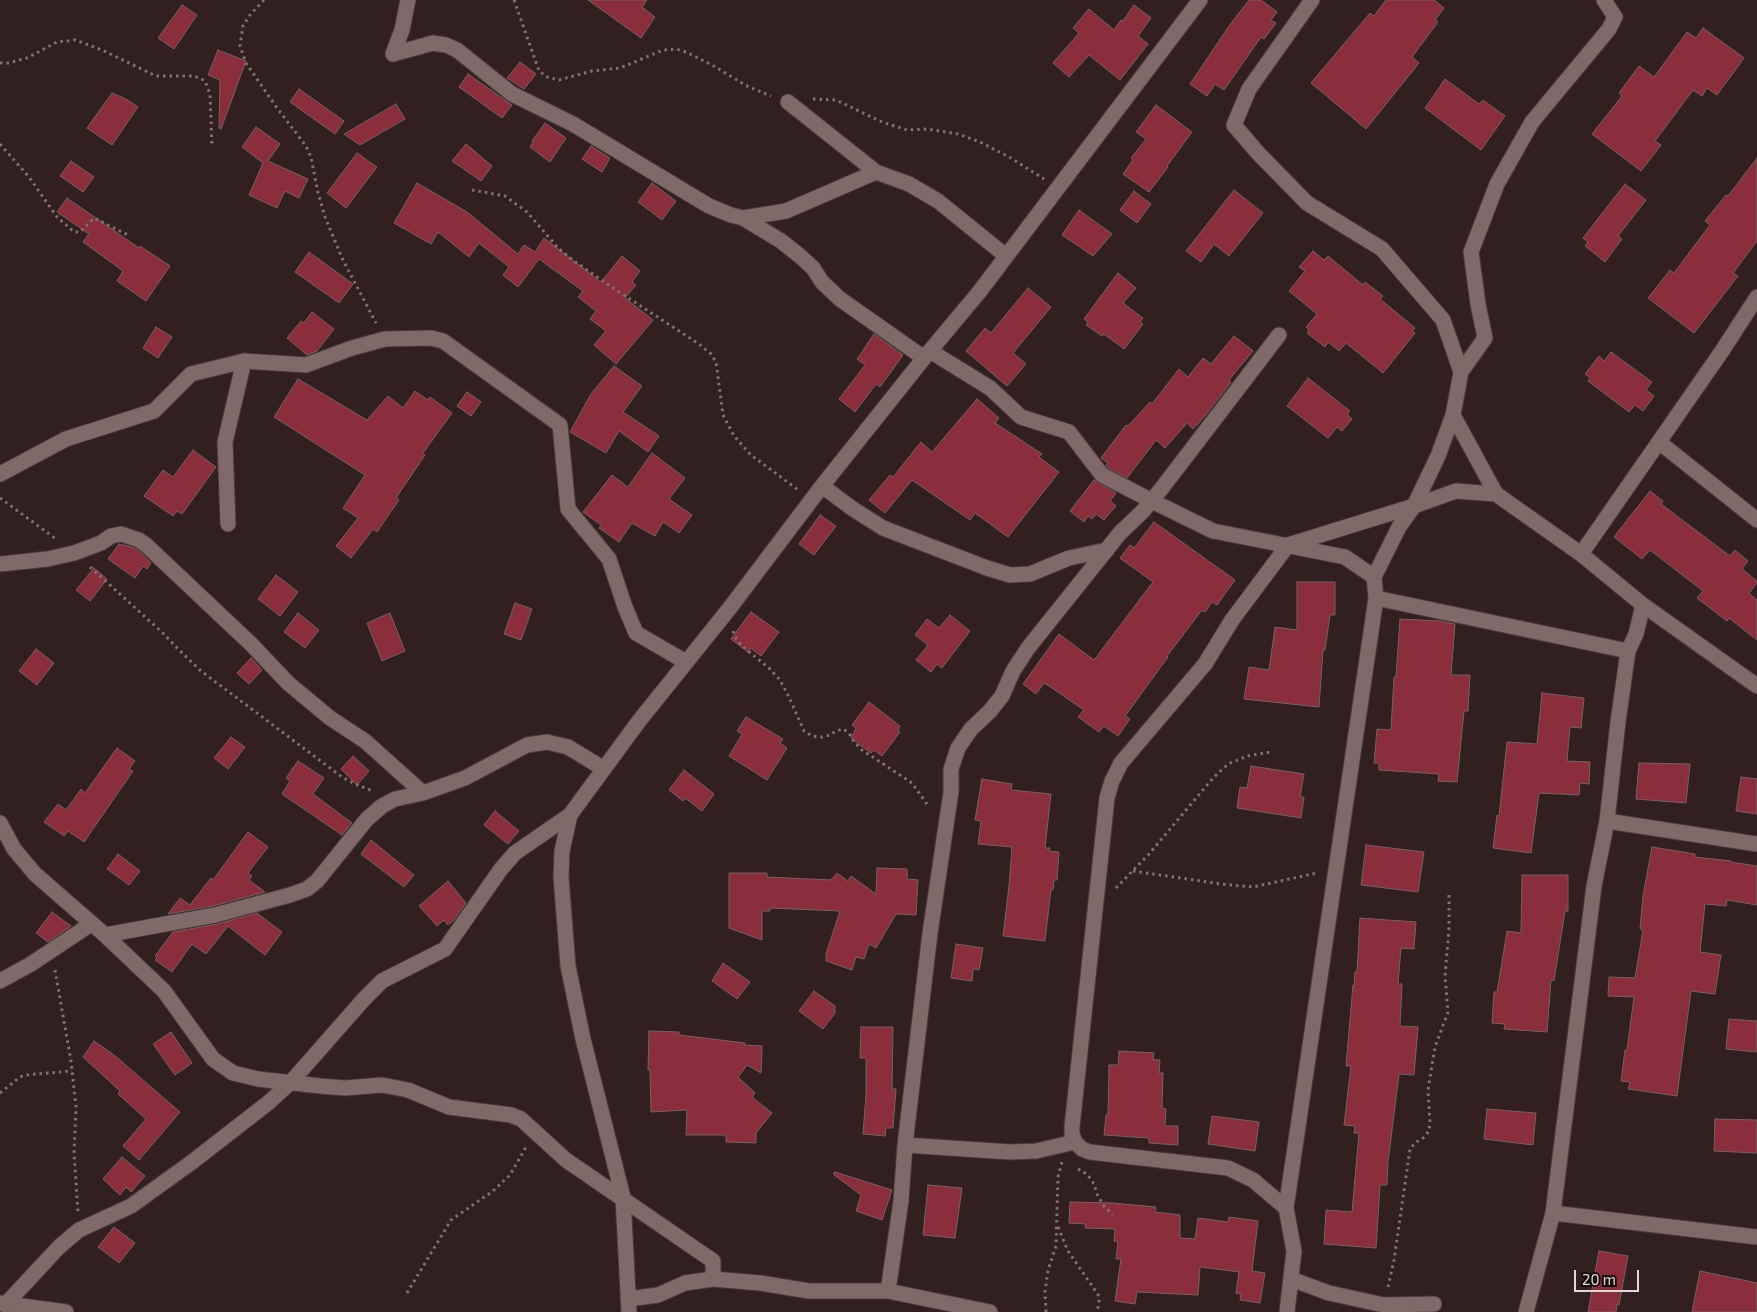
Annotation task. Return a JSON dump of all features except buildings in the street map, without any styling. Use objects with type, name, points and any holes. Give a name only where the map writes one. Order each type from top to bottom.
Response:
[{"type":"street","points":[[408,0],[402,30],[393,54],[433,44],[446,45],[457,50],[512,94],[573,124],[709,206],[743,218],[800,256],[813,268],[822,282],[840,299],[927,354],[990,388],[1021,417],[1069,432],[1102,475],[1214,531],[1346,557],[1374,577]]},
{"type":"street","points":[[2,1304],[58,1247],[79,1230],[131,1206],[268,1103],[291,1082],[382,981],[445,949],[501,869],[515,853],[570,815],[639,721],[729,609],[822,486],[927,354],[980,291],[1200,0]]},
{"type":"street","points":[[1312,0],[1249,89],[1234,125],[1258,154],[1307,203],[1382,249],[1443,320],[1461,372]]},
{"type":"street","points":[[1287,1312],[1294,1251],[1286,1208],[1376,598],[1374,577],[1399,527],[1414,506],[1438,456],[1453,415],[1461,372],[1485,338],[1471,252],[1497,184],[1532,122],[1609,30],[1615,17],[1604,0]]},
{"type":"street","points":[[788,102],[876,172],[909,184],[938,201],[1006,256]]},
{"type":"street","points":[[743,218],[786,211],[876,172]]},
{"type":"street","points":[[1581,554],[1722,351],[1757,297]]},
{"type":"street","points":[[888,1292],[901,1201],[905,1146],[930,934],[951,792],[951,769],[958,748],[971,729],[990,711],[1002,696],[1012,671],[1028,648],[1120,533],[1152,501],[1280,335]]},
{"type":"street","points":[[0,474],[66,439],[154,411],[191,374],[244,361],[306,364],[385,339],[431,338],[443,340],[560,425],[568,509],[609,559],[636,633],[686,662]]},
{"type":"street","points":[[228,524],[224,459],[225,442],[244,361]]},
{"type":"street","points":[[1453,415],[1496,494],[1581,554],[1643,605],[1757,686]]},
{"type":"street","points":[[1658,442],[1757,520]]},
{"type":"street","points":[[822,486],[883,528],[1010,575],[1030,574],[1069,558],[1107,550]]},
{"type":"street","points":[[1286,1208],[1253,1180],[1228,1168],[1090,1152],[1082,1149],[1075,1142],[1072,1127],[1107,798],[1112,781],[1121,763],[1205,664],[1232,620],[1288,545],[1456,491],[1496,494]]},
{"type":"street","points":[[0,564],[48,559],[74,552],[101,542],[111,536],[121,534],[139,540],[251,644],[288,683],[330,718],[365,742],[423,793]]},
{"type":"street","points":[[1376,598],[1628,651]]},
{"type":"street","points":[[1526,1312],[1553,1213],[1594,886],[1607,821],[1628,651],[1636,634],[1643,605]]},
{"type":"street","points":[[105,935],[215,915],[290,895],[307,888],[317,881],[367,819],[382,806],[395,799],[423,793],[465,778],[527,745],[547,742],[568,747],[604,769]]},
{"type":"street","points":[[570,815],[562,851],[561,877],[568,966],[583,1039],[623,1197],[629,1306],[685,1283],[713,1279],[760,1283],[809,1291],[888,1292],[990,1312]]},
{"type":"street","points":[[1607,821],[1757,844]]},
{"type":"street","points":[[0,823],[7,850],[105,935],[164,991],[213,1059],[233,1073],[258,1079],[345,1088],[382,1085],[408,1090],[449,1107],[511,1115],[521,1120],[566,1160],[623,1197],[713,1261],[713,1279]]},
{"type":"street","points":[[0,981],[31,964],[91,924]]},
{"type":"street","points":[[905,1146],[1010,1152],[1036,1150],[1075,1142]]},
{"type":"street","points":[[1553,1213],[1757,1237]]},
{"type":"street","points":[[1291,1279],[1329,1293],[1384,1305],[1434,1304]]},
{"type":"street","points":[[2,1304],[59,1311]]},
{"type":"path","points":[[264,0],[249,16],[243,26],[240,46],[246,62],[277,108],[306,146],[311,157],[325,218],[342,258],[385,339]]},
{"type":"path","points":[[514,0],[539,71],[547,77],[559,80],[592,71],[620,68],[664,50],[676,49],[712,65],[747,86],[788,102],[820,98],[836,100],[882,122],[907,130],[927,129],[958,134],[980,142],[1011,158],[1057,187]]},
{"type":"path","points":[[0,62],[8,63],[27,58],[57,42],[75,40],[102,50],[156,76],[193,76],[200,78],[205,81],[210,94],[212,146]]},
{"type":"path","points":[[0,144],[29,177],[57,217],[74,232],[80,232],[94,218],[128,235]]},
{"type":"path","points":[[472,190],[506,196],[526,212],[558,248],[574,261],[699,344],[711,354],[716,362],[723,416],[734,436],[751,455],[812,500]]},
{"type":"path","points":[[0,498],[74,552],[164,634],[201,671],[342,777],[395,799]]},
{"type":"path","points":[[729,609],[735,637],[742,646],[769,668],[780,680],[790,697],[804,731],[812,736],[822,737],[843,729],[849,733],[862,750],[912,783],[924,798],[945,836]]},
{"type":"path","points":[[1097,901],[1116,888],[1149,854],[1213,778],[1228,764],[1246,756],[1271,752]]},
{"type":"path","points":[[1132,871],[1253,887],[1303,875],[1336,871]]},
{"type":"path","points":[[1384,1305],[1394,1260],[1410,1149],[1429,1131],[1428,1090],[1435,1047],[1448,1012],[1445,976],[1449,929],[1449,893]]},
{"type":"path","points":[[53,950],[76,1107],[74,1153],[79,1230]]},
{"type":"path","points":[[0,1093],[25,1075],[72,1072]]},
{"type":"path","points":[[407,1293],[451,1220],[493,1191],[510,1175],[526,1147],[537,1134]]},
{"type":"path","points":[[1046,1312],[1045,1291],[1047,1277],[1056,1246],[1058,1177],[1063,1159],[1070,1164]]},
{"type":"path","points":[[1078,1168],[1087,1174],[1104,1206],[1113,1215]]},
{"type":"path","points":[[1057,1224],[1068,1251],[1099,1296],[1099,1305],[1096,1312]]}]
